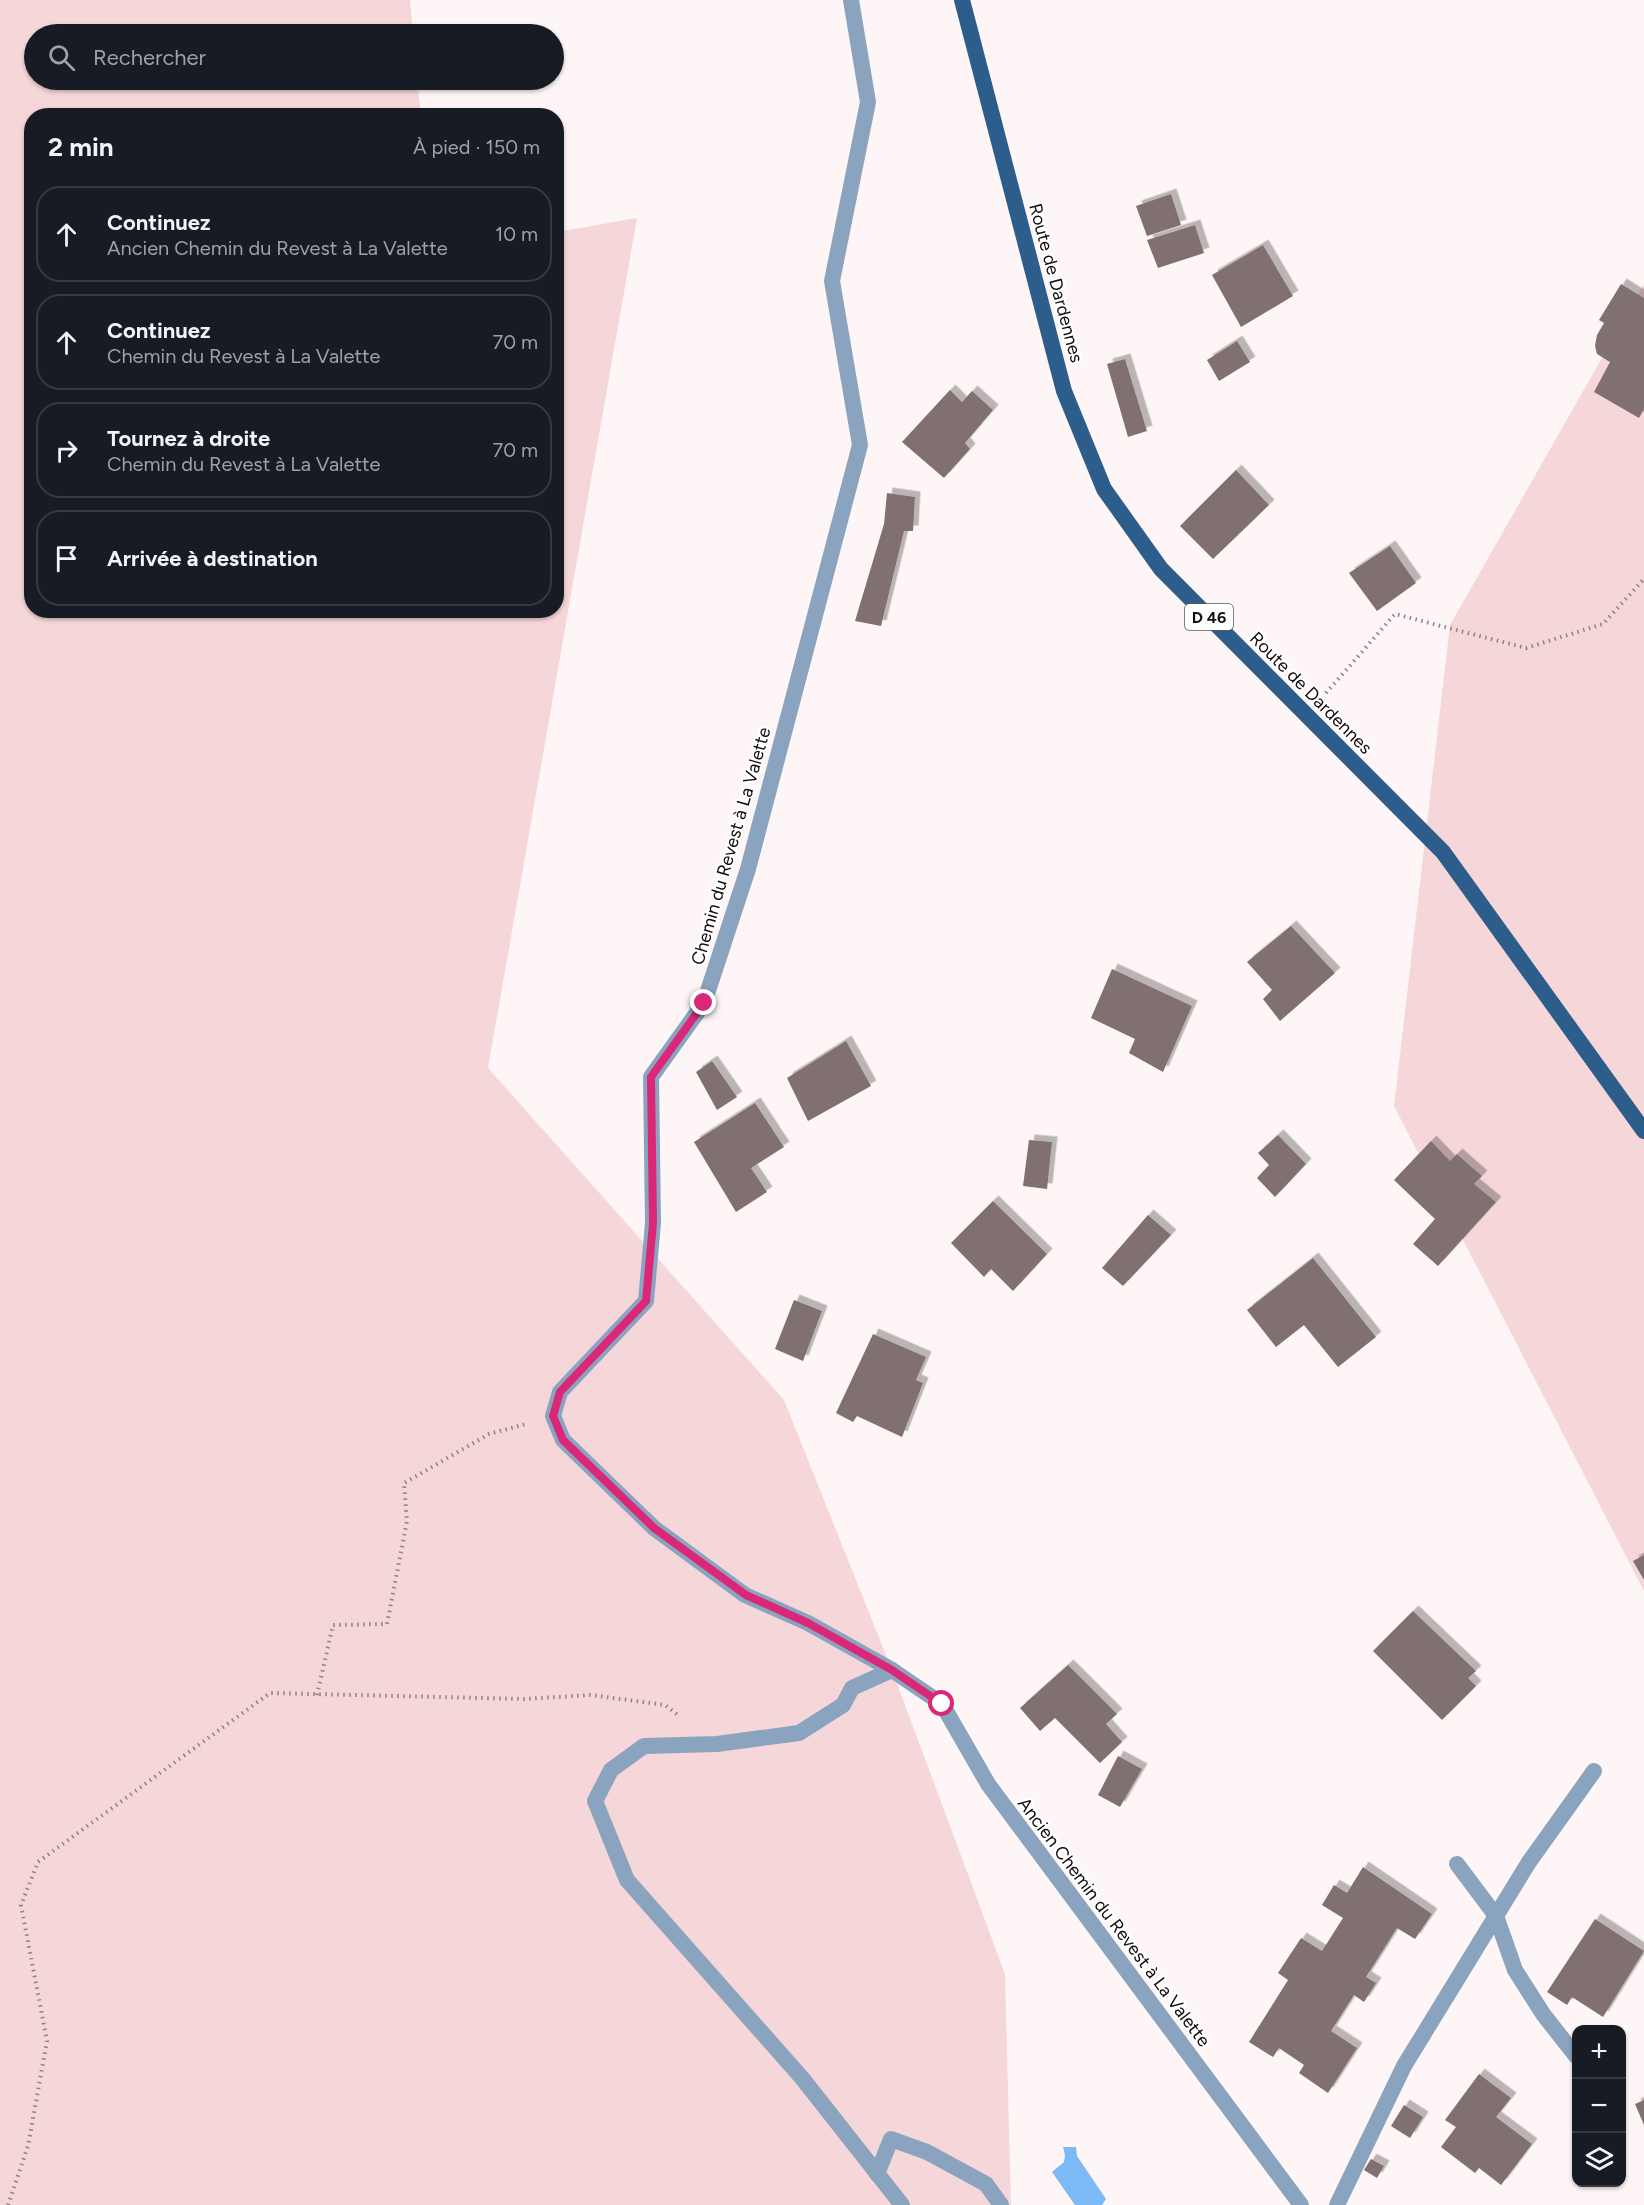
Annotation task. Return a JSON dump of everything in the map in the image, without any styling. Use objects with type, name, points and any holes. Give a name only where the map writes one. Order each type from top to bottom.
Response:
[{"type":"main road","name":"Route de Dardennes","points":[[962,0],[1064,391],[1104,489],[1161,569],[1443,852],[1644,1131]]},
{"type":"street","name":"Chemin du Revest à La Valette","points":[[553,1416],[560,1392],[646,1301],[653,1223],[651,1077],[704,1003],[748,869],[860,445],[832,281],[868,102],[851,0]]},
{"type":"street","points":[[553,1416],[563,1440],[654,1528],[746,1595],[808,1623],[892,1670]]},
{"type":"street","points":[[892,1670],[852,1688],[843,1705],[799,1733],[717,1744],[644,1746],[611,1770],[595,1801],[627,1880],[802,2078],[902,2205]]},
{"type":"street","name":"Ancien Chemin du Revest à La Valette","points":[[892,1670],[942,1704],[988,1784],[1301,2205]]},
{"type":"street","points":[[1337,2205],[1404,2066],[1529,1863],[1594,1771]]},
{"type":"street","points":[[1457,1864],[1496,1916],[1515,1970],[1543,2014],[1572,2051]]},
{"type":"street","points":[[877,2174],[891,2139],[927,2152],[986,2184],[1001,2205]]},
{"type":"path","points":[[1306,716],[1395,615],[1526,648],[1603,624],[1644,579]]},
{"type":"path","points":[[316,1695],[333,1626],[387,1624],[407,1521],[404,1483],[489,1434],[553,1416]]},
{"type":"path","points":[[8,2205],[27,2146],[47,2041],[21,1905],[38,1862],[270,1693],[524,1699],[591,1695],[665,1705],[717,1744]]},
{"type":"shaded area","points":[[0,0],[410,0],[412,24],[24,24],[24,90],[418,90],[420,108],[24,108],[24,618],[564,618],[564,231],[637,218],[488,1068],[784,1400],[892,1670],[1005,1974],[1011,2205],[0,2205]]},
{"type":"shaded area","points":[[1644,284],[1644,1591],[1394,1106],[1450,625]]},
{"type":"water","points":[[1063,2147],[1076,2147],[1077,2156],[1106,2199],[1102,2205],[1075,2205],[1052,2172],[1064,2162]]},
{"type":"building","points":[[1171,194],[1181,225],[1147,236],[1136,206]]},
{"type":"building","points":[[1195,225],[1204,253],[1158,268],[1147,240]]},
{"type":"building","points":[[1263,245],[1293,296],[1241,327],[1212,275]]},
{"type":"building","points":[[1621,284],[1644,298],[1644,409],[1639,418],[1594,392],[1610,362],[1597,354],[1595,346],[1597,335],[1604,323],[1599,320]]},
{"type":"building","points":[[1237,341],[1250,362],[1219,381],[1207,360]]},
{"type":"building","points":[[1125,359],[1147,431],[1128,437],[1107,364]]},
{"type":"building","points":[[950,390],[962,402],[972,391],[993,410],[965,443],[970,449],[944,478],[902,442]]},
{"type":"building","points":[[1236,470],[1269,505],[1213,559],[1180,526]]},
{"type":"building","points":[[887,493],[915,497],[913,531],[904,531],[881,626],[855,621],[884,524]]},
{"type":"building","points":[[1390,546],[1416,583],[1377,611],[1349,573]]},
{"type":"building","points":[[1291,926],[1335,973],[1280,1021],[1263,999],[1272,990],[1247,962]]},
{"type":"building","points":[[1112,969],[1192,1006],[1163,1072],[1129,1053],[1135,1039],[1091,1018]]},
{"type":"building","points":[[846,1041],[871,1086],[808,1121],[787,1078]]},
{"type":"building","points":[[712,1061],[737,1097],[717,1110],[696,1072]]},
{"type":"building","points":[[755,1103],[784,1147],[751,1168],[767,1192],[736,1212],[694,1142]]},
{"type":"building","points":[[1278,1135],[1306,1164],[1275,1197],[1257,1178],[1269,1165],[1258,1153]]},
{"type":"building","points":[[1029,1140],[1052,1142],[1047,1189],[1023,1186]]},
{"type":"building","points":[[1431,1141],[1450,1161],[1457,1154],[1482,1176],[1474,1184],[1496,1202],[1438,1266],[1413,1244],[1435,1219],[1394,1180]]},
{"type":"building","points":[[993,1201],[1047,1254],[1013,1291],[991,1269],[984,1277],[951,1243]]},
{"type":"building","points":[[1148,1215],[1171,1235],[1123,1286],[1102,1268]]},
{"type":"building","points":[[1313,1258],[1376,1337],[1338,1367],[1304,1325],[1276,1347],[1247,1310]]},
{"type":"building","points":[[794,1300],[822,1311],[803,1361],[775,1349]]},
{"type":"building","points":[[873,1334],[926,1357],[916,1380],[923,1383],[902,1437],[857,1416],[853,1422],[836,1413]]},
{"type":"building","points":[[1644,1555],[1644,1580],[1633,1561]]},
{"type":"building","points":[[1413,1611],[1476,1671],[1468,1678],[1476,1686],[1442,1720],[1373,1651]]},
{"type":"building","points":[[1068,1665],[1117,1714],[1106,1724],[1122,1742],[1100,1763],[1055,1718],[1040,1731],[1020,1708]]},
{"type":"building","points":[[1118,1756],[1142,1769],[1120,1807],[1098,1795]]},
{"type":"building","points":[[1363,1867],[1432,1914],[1415,1939],[1397,1928],[1366,1977],[1376,1983],[1364,2002],[1354,1995],[1331,2031],[1357,2048],[1328,2093],[1299,2073],[1304,2065],[1279,2048],[1273,2057],[1249,2042],[1288,1980],[1278,1973],[1301,1938],[1322,1951],[1343,1918],[1322,1905],[1334,1885],[1347,1893]]},
{"type":"building","points":[[1595,1919],[1644,1951],[1603,2017],[1572,1997],[1567,2005],[1547,1992]]},
{"type":"building","points":[[1479,2074],[1511,2098],[1496,2117],[1532,2144],[1501,2185],[1479,2168],[1475,2173],[1441,2147],[1456,2127],[1445,2120]]},
{"type":"building","points":[[1644,2100],[1644,2125],[1635,2104]]},
{"type":"building","points":[[1404,2105],[1423,2117],[1410,2138],[1391,2126]]},
{"type":"building","points":[[1371,2159],[1384,2166],[1377,2178],[1364,2170]]},
{"type":"route","points":[[704,1003],[651,1077],[653,1223],[646,1301],[560,1392],[553,1416],[563,1440],[654,1528],[746,1595],[808,1623],[892,1670],[942,1704]]}]
